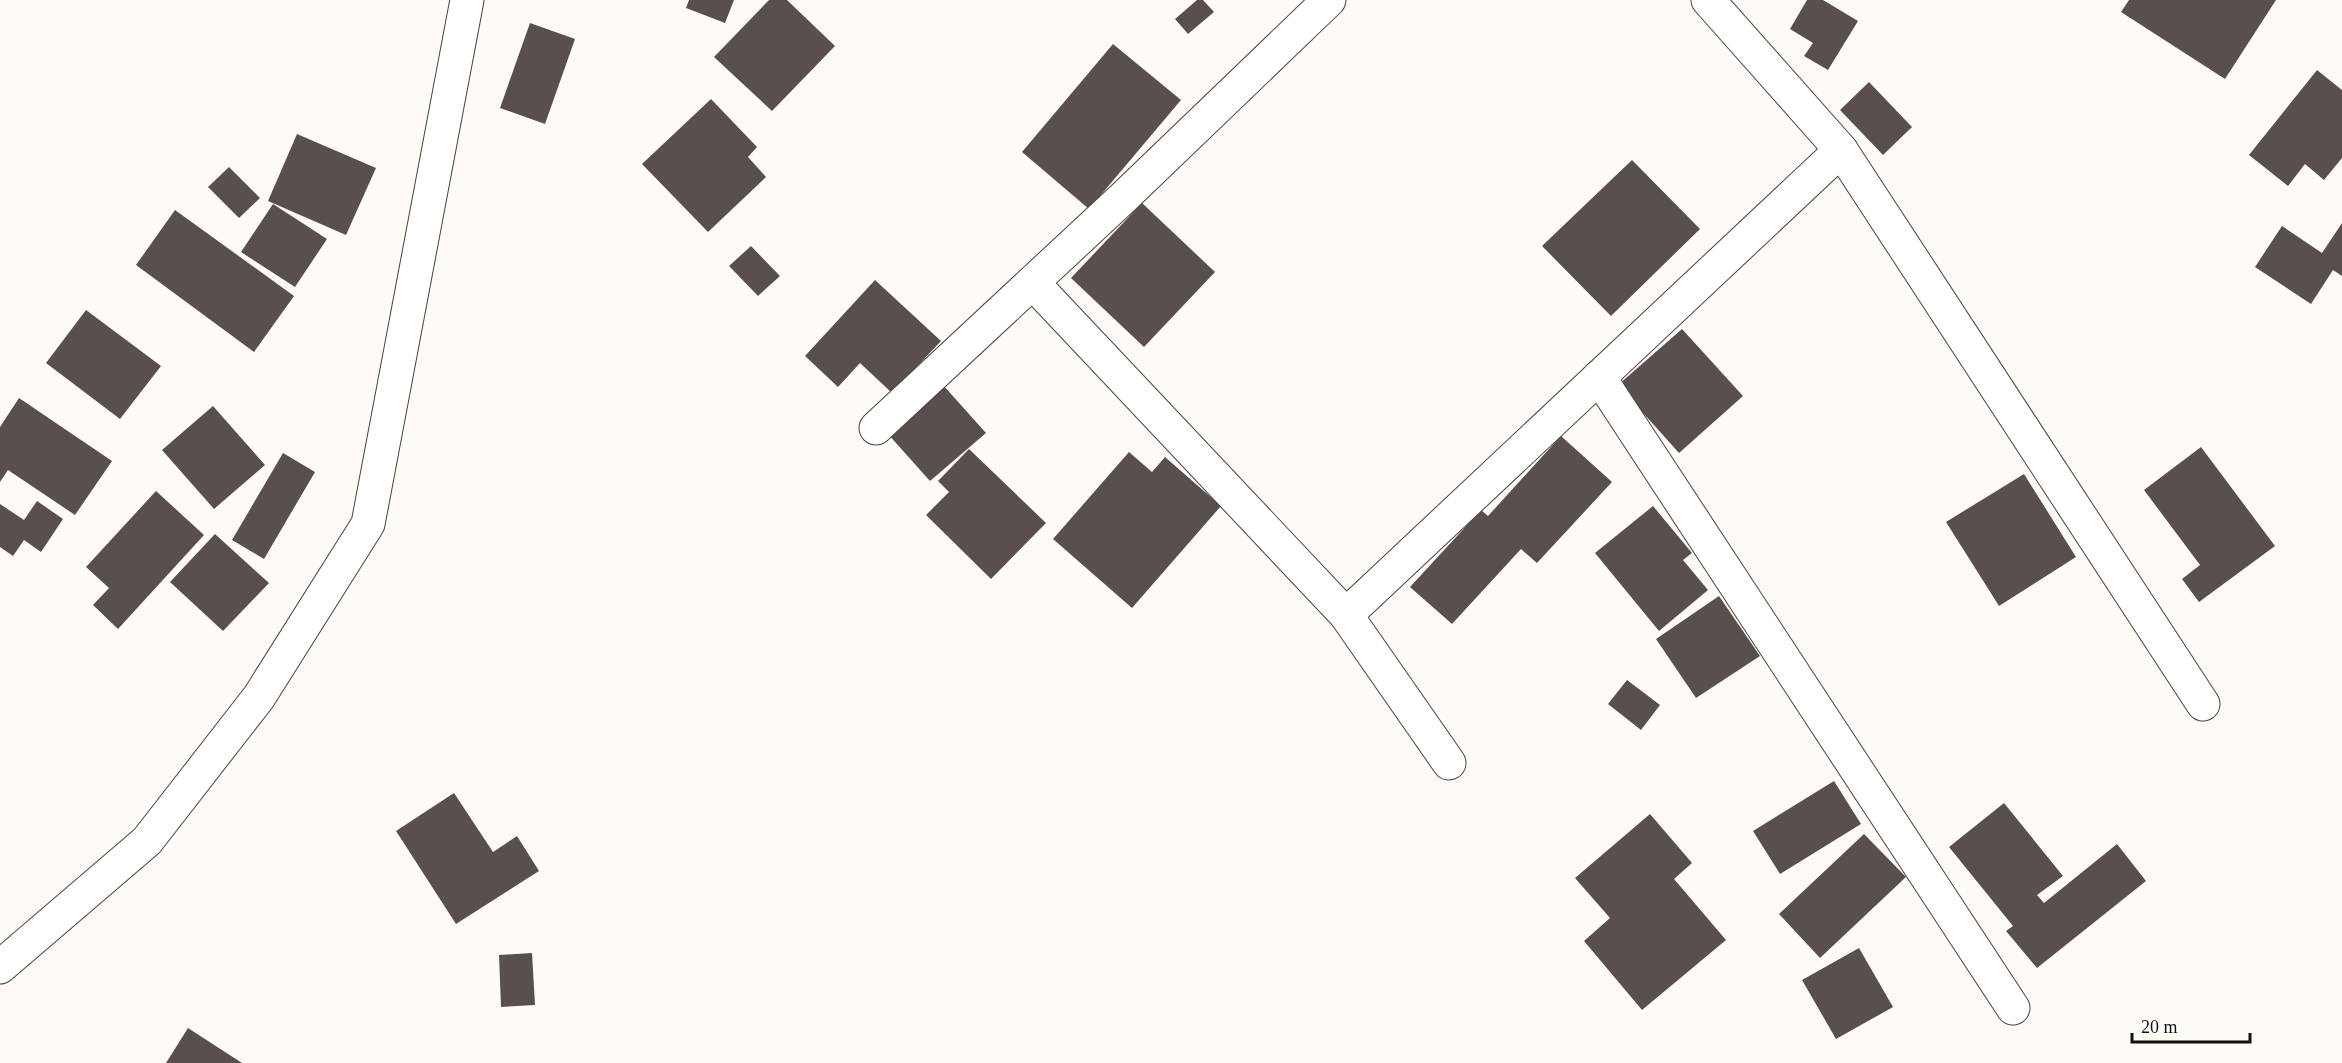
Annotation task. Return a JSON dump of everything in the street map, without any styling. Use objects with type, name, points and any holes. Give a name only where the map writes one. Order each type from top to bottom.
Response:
[{"type":"street","points":[[0,967],[147,841],[259,697],[368,524],[467,0]]},
{"type":"street","points":[[876,428],[1133,189],[1329,0]]},
{"type":"street","points":[[1708,0],[1841,150],[2203,704]]},
{"type":"street","points":[[1346,615],[1841,150]]},
{"type":"street","points":[[1032,283],[1346,615],[1449,763]]},
{"type":"street","points":[[1599,377],[2013,1008]]},
{"type":"building","points":[[689,0],[734,0],[725,23],[686,8]]},
{"type":"building","points":[[769,0],[787,0],[835,46],[772,111],[714,57]]},
{"type":"building","points":[[1197,0],[1203,0],[1214,12],[1188,34],[1175,19]]},
{"type":"building","points":[[1807,0],[1823,0],[1858,21],[1828,70],[1804,56],[1813,43],[1790,29]]},
{"type":"building","points":[[2129,0],[2276,0],[2225,79],[2121,12]]},
{"type":"building","points":[[530,23],[575,39],[545,124],[500,108]]},
{"type":"building","points":[[1113,44],[1181,100],[1089,209],[1022,152]]},
{"type":"building","points":[[2317,70],[2342,90],[2342,158],[2324,180],[2305,164],[2288,186],[2249,155]]},
{"type":"building","points":[[1869,82],[1912,127],[1883,155],[1840,110]]},
{"type":"building","points":[[711,99],[757,147],[748,157],[766,177],[708,232],[642,164]]},
{"type":"building","points":[[297,134],[376,168],[346,235],[268,201]]},
{"type":"building","points":[[1632,160],[1700,229],[1611,316],[1542,246]]},
{"type":"building","points":[[229,167],[260,198],[239,218],[208,187]]},
{"type":"building","points":[[1142,203],[1215,272],[1144,347],[1071,278]]},
{"type":"building","points":[[273,204],[327,239],[295,287],[241,252]]},
{"type":"building","points":[[175,210],[294,296],[254,352],[136,265]]},
{"type":"building","points":[[2342,223],[2342,276],[2333,270],[2311,304],[2255,267],[2282,226],[2322,253]]},
{"type":"building","points":[[751,246],[780,276],[758,296],[729,266]]},
{"type":"building","points":[[875,280],[941,341],[892,393],[860,363],[838,387],[805,356]]},
{"type":"building","points":[[86,310],[161,366],[120,419],[46,363]]},
{"type":"building","points":[[1682,329],[1743,396],[1679,453],[1618,385]]},
{"type":"building","points":[[943,385],[986,433],[930,481],[887,433]]},
{"type":"building","points":[[19,398],[112,461],[75,515],[8,470],[0,482],[0,427]]},
{"type":"building","points":[[213,406],[265,465],[214,509],[162,450]]},
{"type":"building","points":[[1561,436],[1612,482],[1537,563],[1521,549],[1452,624],[1410,587],[1481,510],[1488,516]]},
{"type":"building","points":[[2201,447],[2275,546],[2199,602],[2182,579],[2200,565],[2144,490]]},
{"type":"building","points":[[969,449],[1046,523],[991,579],[926,515],[949,492],[938,481]]},
{"type":"building","points":[[1129,452],[1152,472],[1165,457],[1221,506],[1132,608],[1053,539]]},
{"type":"building","points":[[283,453],[315,472],[264,559],[232,540]]},
{"type":"building","points":[[2024,474],[2076,557],[1999,606],[1946,522]]},
{"type":"building","points":[[156,491],[204,535],[118,629],[93,605],[109,588],[86,567]]},
{"type":"building","points":[[37,501],[63,519],[41,552],[24,540],[13,556],[0,547],[0,504],[24,520]]},
{"type":"building","points":[[1653,506],[1692,553],[1683,560],[1708,590],[1659,631],[1595,553]]},
{"type":"building","points":[[215,534],[269,583],[223,631],[170,582]]},
{"type":"building","points":[[1719,596],[1760,656],[1696,698],[1656,639]]},
{"type":"building","points":[[1627,680],[1660,705],[1641,730],[1608,704]]},
{"type":"building","points":[[1834,781],[1861,824],[1780,874],[1753,831]]},
{"type":"building","points":[[454,793],[493,852],[517,836],[539,871],[456,924],[396,831]]},
{"type":"building","points":[[2004,803],[2063,876],[2037,895],[2044,903],[2117,844],[2146,881],[2037,968],[2006,931],[2013,926],[1949,847]]},
{"type":"building","points":[[1650,814],[1692,863],[1674,879],[1726,940],[1642,1010],[1584,941],[1610,918],[1575,878]]},
{"type":"building","points":[[1864,834],[1906,877],[1820,958],[1779,914]]},
{"type":"building","points":[[1859,948],[1893,1007],[1836,1039],[1802,980]]},
{"type":"building","points":[[532,953],[535,1005],[501,1007],[499,955]]},
{"type":"building","points":[[188,1028],[242,1063],[166,1063]]}]
